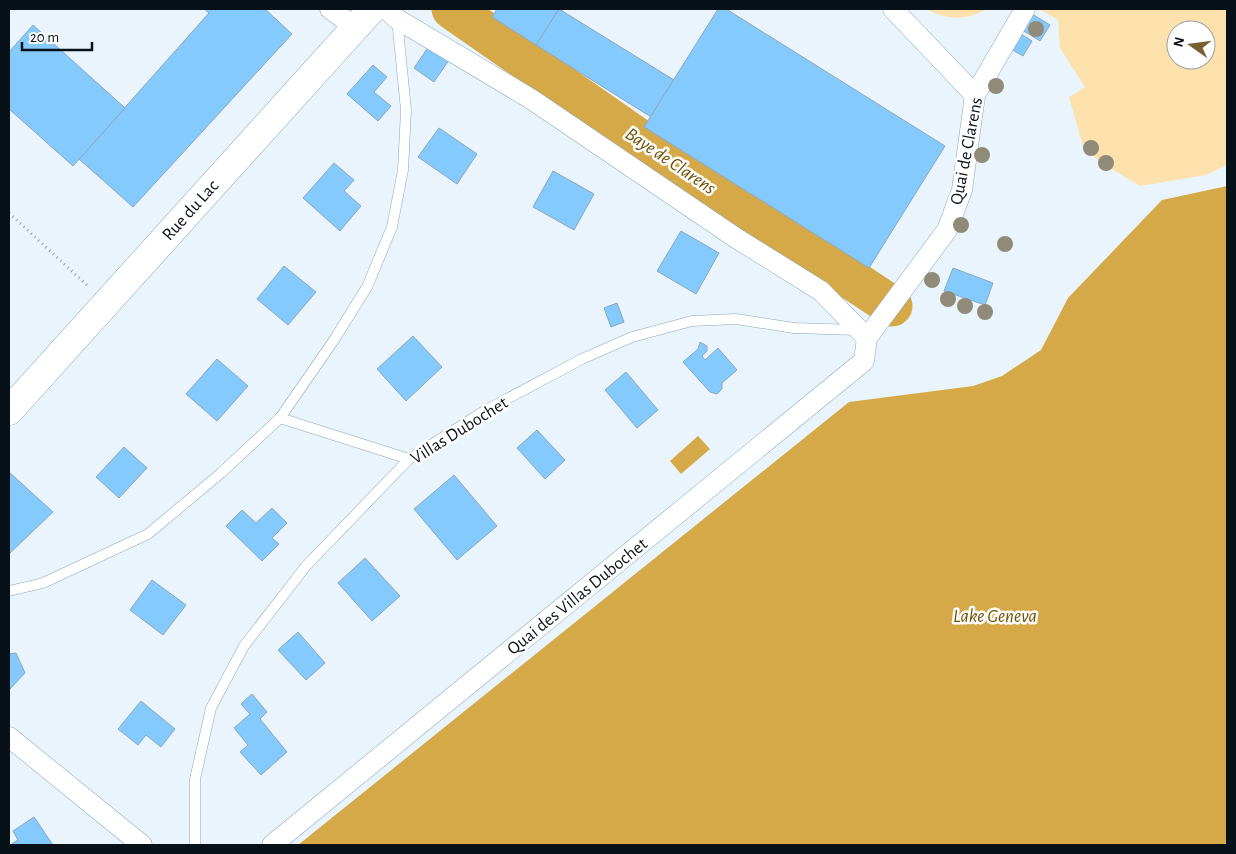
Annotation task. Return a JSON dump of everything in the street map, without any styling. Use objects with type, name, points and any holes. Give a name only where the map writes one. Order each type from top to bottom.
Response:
[{"type":"main road","name":"Rue du Lac","points":[[9,410],[363,18]]},
{"type":"street","points":[[330,9],[363,18]]},
{"type":"street","points":[[893,9],[975,95]]},
{"type":"street","name":"Quai de Clarens","points":[[865,333],[902,290],[947,230],[962,190],[975,95],[1025,9]]},
{"type":"street","points":[[391,14],[531,100],[728,232],[821,291],[865,333]]},
{"type":"street","name":"Quai des Villas Dubochet","points":[[272,845],[864,361],[865,333]]},
{"type":"street","points":[[9,738],[142,845]]},
{"type":"lane","points":[[9,591],[43,583],[148,534],[221,473],[280,418],[334,340],[367,286],[392,227],[404,170],[406,110],[391,14]]},
{"type":"lane","name":"Villas Dubochet","points":[[195,845],[195,779],[211,708],[244,646],[306,566],[409,459],[486,410],[582,359],[632,337],[692,320],[736,318],[794,328],[865,333]]},
{"type":"lane","points":[[280,418],[409,459]]},
{"type":"path","points":[[9,213],[94,291]]},
{"type":"shaded area","points":[[926,9],[987,9],[972,16],[956,18],[934,13]]},
{"type":"shaded area","points":[[1227,9],[1227,165],[1206,175],[1140,186],[1100,162],[1083,146],[1069,97],[1085,87],[1060,48],[1058,20],[1041,10]]},
{"type":"water","name":"Lake Geneva","points":[[1227,186],[1227,845],[298,845],[849,402],[973,386],[1002,376],[1041,350],[1068,298],[1162,200]]},
{"type":"water","points":[[698,436],[710,449],[681,474],[670,461]]},
{"type":"building","points":[[204,9],[265,9],[292,34],[133,207],[79,159],[209,13]]},
{"type":"building","points":[[497,9],[559,9],[536,45],[492,17]]},
{"type":"building","points":[[559,9],[674,80],[651,117],[536,45]]},
{"type":"building","points":[[718,9],[726,9],[945,146],[869,268],[644,127]]},
{"type":"building","points":[[1032,14],[1050,25],[1040,41],[1022,30]]},
{"type":"building","points":[[33,25],[125,108],[73,166],[9,109],[9,52]]},
{"type":"building","points":[[1021,34],[1032,41],[1023,56],[1011,49]]},
{"type":"building","points":[[429,46],[449,60],[434,82],[414,68]]},
{"type":"building","points":[[373,65],[387,77],[374,92],[391,106],[378,121],[347,94]]},
{"type":"building","points":[[439,128],[477,154],[457,184],[418,157]]},
{"type":"building","points":[[334,163],[354,180],[344,191],[361,206],[340,231],[303,198]]},
{"type":"building","points":[[553,171],[594,194],[574,230],[533,207]]},
{"type":"building","points":[[681,231],[719,253],[696,294],[657,271]]},
{"type":"building","points":[[284,266],[316,292],[288,325],[257,299]]},
{"type":"building","points":[[953,268],[993,283],[985,305],[944,291]]},
{"type":"building","points":[[617,303],[624,322],[611,327],[604,308]]},
{"type":"building","points":[[413,336],[442,367],[406,401],[377,369]]},
{"type":"building","points":[[700,342],[707,346],[707,351],[702,356],[705,360],[718,348],[737,370],[722,383],[722,389],[717,394],[710,392],[683,362],[698,349]]},
{"type":"building","points":[[217,359],[248,386],[217,421],[186,394]]},
{"type":"building","points":[[626,372],[658,410],[637,428],[605,390]]},
{"type":"building","points":[[537,430],[565,460],[545,479],[517,448]]},
{"type":"building","points":[[124,447],[147,468],[119,498],[96,477]]},
{"type":"building","points":[[9,472],[53,512],[9,554]]},
{"type":"building","points":[[454,475],[497,526],[457,560],[414,509]]},
{"type":"building","points":[[272,508],[287,523],[272,538],[279,544],[262,561],[226,526],[242,510],[256,523]]},
{"type":"building","points":[[365,558],[400,596],[372,621],[338,583]]},
{"type":"building","points":[[152,580],[186,605],[163,635],[130,610]]},
{"type":"building","points":[[298,632],[325,663],[306,680],[278,650]]},
{"type":"building","points":[[16,653],[25,673],[9,690],[9,654]]},
{"type":"building","points":[[252,694],[267,712],[260,719],[287,752],[261,775],[240,752],[248,745],[234,728],[250,714],[241,704]]},
{"type":"building","points":[[141,701],[175,729],[161,747],[146,735],[138,745],[118,729]]},
{"type":"building","points":[[34,817],[53,845],[10,845],[18,840],[13,831]]},
{"type":"waterway","name":"Baye de Clarens","points":[[452,9],[646,144],[892,306]]}]
